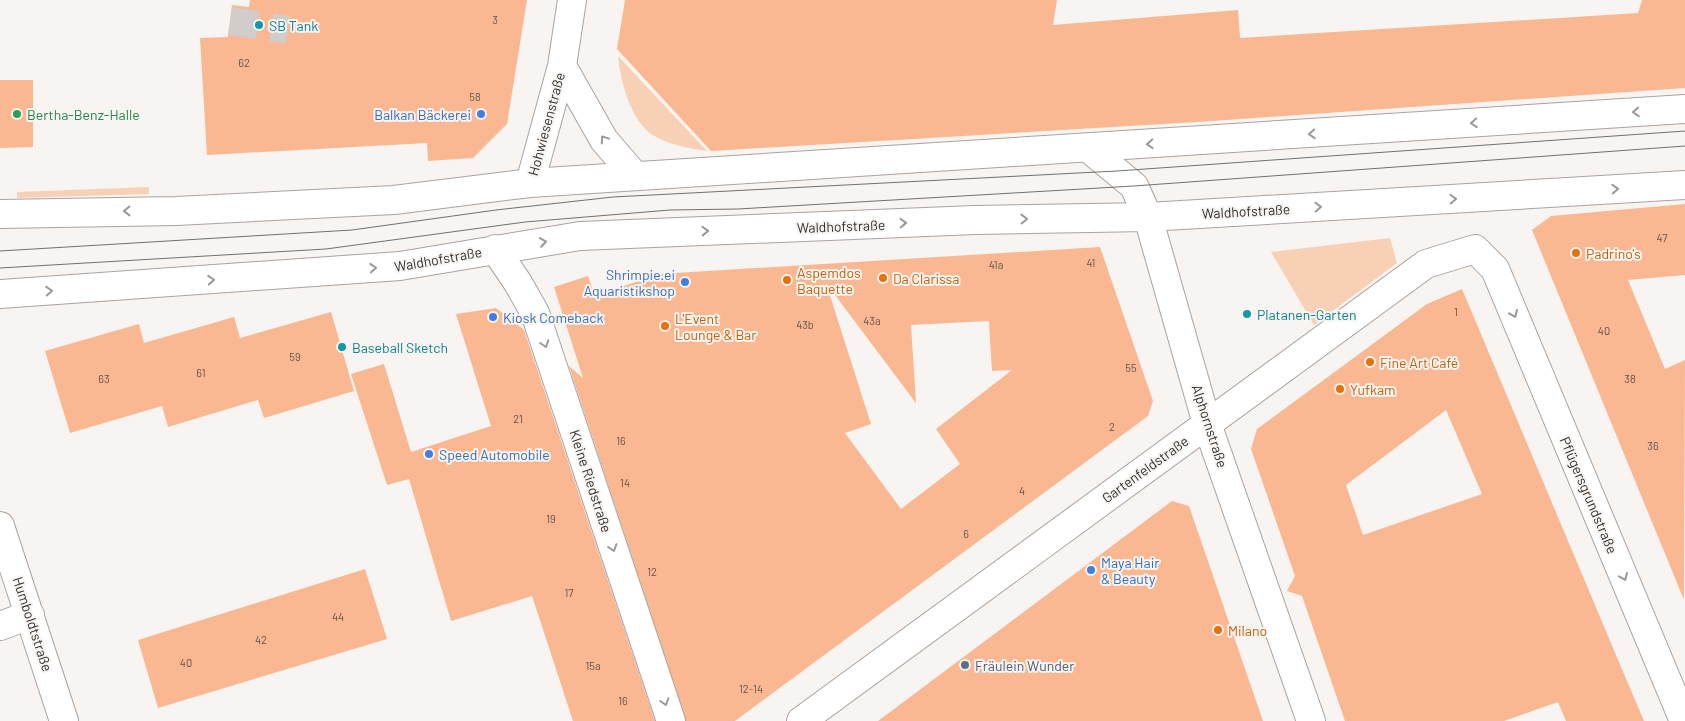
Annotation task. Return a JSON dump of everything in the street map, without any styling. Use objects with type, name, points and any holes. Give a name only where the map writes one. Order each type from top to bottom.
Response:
[{"type":"street","name":"Hohwiesenstraße","points":[[530,183],[562,66],[572,0]]},
{"type":"street","name":"Hohwiesenstraße","points":[[562,66],[604,140],[635,176]]},
{"type":"street","points":[[6,218],[394,200],[530,183],[1685,109]]},
{"type":"street","name":"Alphornstraße","points":[[1088,148],[1134,186],[1148,217],[1207,424],[1311,721]]},
{"type":"street","name":"Waldhofstraße","points":[[0,294],[400,266],[580,236],[975,220],[1148,217],[1685,185]]},
{"type":"street","name":"Kleine Riedstraße","points":[[495,249],[518,283],[534,313],[671,721]]},
{"type":"street","name":"Gartenfeldstraße","points":[[801,721],[1426,264],[1475,250],[1495,269]]},
{"type":"street","name":"Pflügersgrundstraße","points":[[1495,269],[1684,721]]},
{"type":"street","name":"Humboldtstraße","points":[[0,526],[64,721]]},
{"type":"street","points":[[0,626],[30,615]]},
{"type":"shaded area","points":[[618,56],[707,151],[664,141],[651,134],[644,127],[637,119],[627,98]]},
{"type":"shaded area","points":[[149,187],[149,194],[17,198],[17,192]]},
{"type":"shaded area","points":[[1390,238],[1397,263],[1314,325],[1271,252]]},
{"type":"building","points":[[250,0],[527,0],[507,124],[473,158],[428,161],[427,143],[207,155],[200,38],[228,37],[232,5],[249,7]]},
{"type":"building","points":[[625,0],[1057,0],[1053,25],[1238,10],[1240,38],[1638,13],[1642,0],[1685,0],[1685,88],[1197,122],[711,151],[617,49]]},
{"type":"building","name":"Bertha-Benz-Halle","points":[[0,80],[33,80],[33,147],[0,148]]},
{"type":"building","points":[[1685,204],[1685,275],[1628,280],[1665,369],[1685,360],[1684,600],[1532,230],[1551,216]]},
{"type":"building","points":[[1100,247],[1153,401],[1148,416],[735,721],[686,721],[569,366],[583,378],[554,287],[588,276],[595,296],[659,274]],"holes":[[[826,283],[916,403],[911,325],[989,321],[992,371],[1012,370],[936,429],[960,464],[901,509],[845,433],[871,424]]]},
{"type":"building","points":[[1462,289],[1644,721],[1566,721],[1558,702],[1504,721],[1345,721],[1302,596],[1287,591],[1295,576],[1251,449],[1257,429],[1427,304]],"holes":[[[1446,410],[1482,494],[1363,535],[1346,485]]]},
{"type":"building","points":[[496,308],[524,330],[655,721],[573,721],[532,596],[451,621],[409,479],[387,485],[351,374],[384,364],[411,452],[491,426],[456,314]]},
{"type":"building","points":[[331,312],[354,391],[264,418],[258,400],[168,427],[162,406],[70,433],[45,351],[139,324],[144,343],[234,317],[240,338]]},
{"type":"building","points":[[1172,501],[1189,506],[1263,721],[878,721]]},
{"type":"building","points":[[365,569],[387,639],[158,708],[138,640]]},
{"type":"tunnel","points":[[230,21],[288,30]]},
{"type":"tram line","points":[[0,251],[352,230],[496,210],[613,197],[1117,171],[1685,131]]},
{"type":"tram line","points":[[0,268],[326,249],[525,222],[670,210],[738,209],[1134,186],[1685,146]]},
{"type":"place","name":"SB Tank","points":[[259,25]]},
{"type":"place","name":"Bertha-Benz-Halle","points":[[17,114]]},
{"type":"place","name":"Balkan Bäckerei","points":[[481,114]]},
{"type":"place","name":"Padrino's","points":[[1576,253]]},
{"type":"place","name":"Da Clarissa","points":[[883,278]]},
{"type":"place","name":"Aspemdos Baquette","points":[[787,280]]},
{"type":"place","name":"Shrimpie.ei Aquaristikshop","points":[[685,282]]},
{"type":"place","name":"Platanen-Garten","points":[[1247,314]]},
{"type":"place","name":"Kiosk Comeback","points":[[493,317]]},
{"type":"place","name":"L'Event Lounge & Bar","points":[[665,326]]},
{"type":"place","name":"Baseball Sketch","points":[[342,347]]},
{"type":"place","name":"Fine Art Café","points":[[1370,362]]},
{"type":"place","name":"Yufkam","points":[[1340,389]]},
{"type":"place","name":"Speed Automobile","points":[[429,454]]},
{"type":"place","name":"Maya Hair & Beauty","points":[[1091,570]]},
{"type":"place","name":"Milano","points":[[1218,630]]},
{"type":"place","name":"Fräulein Wunder","points":[[965,665]]}]
